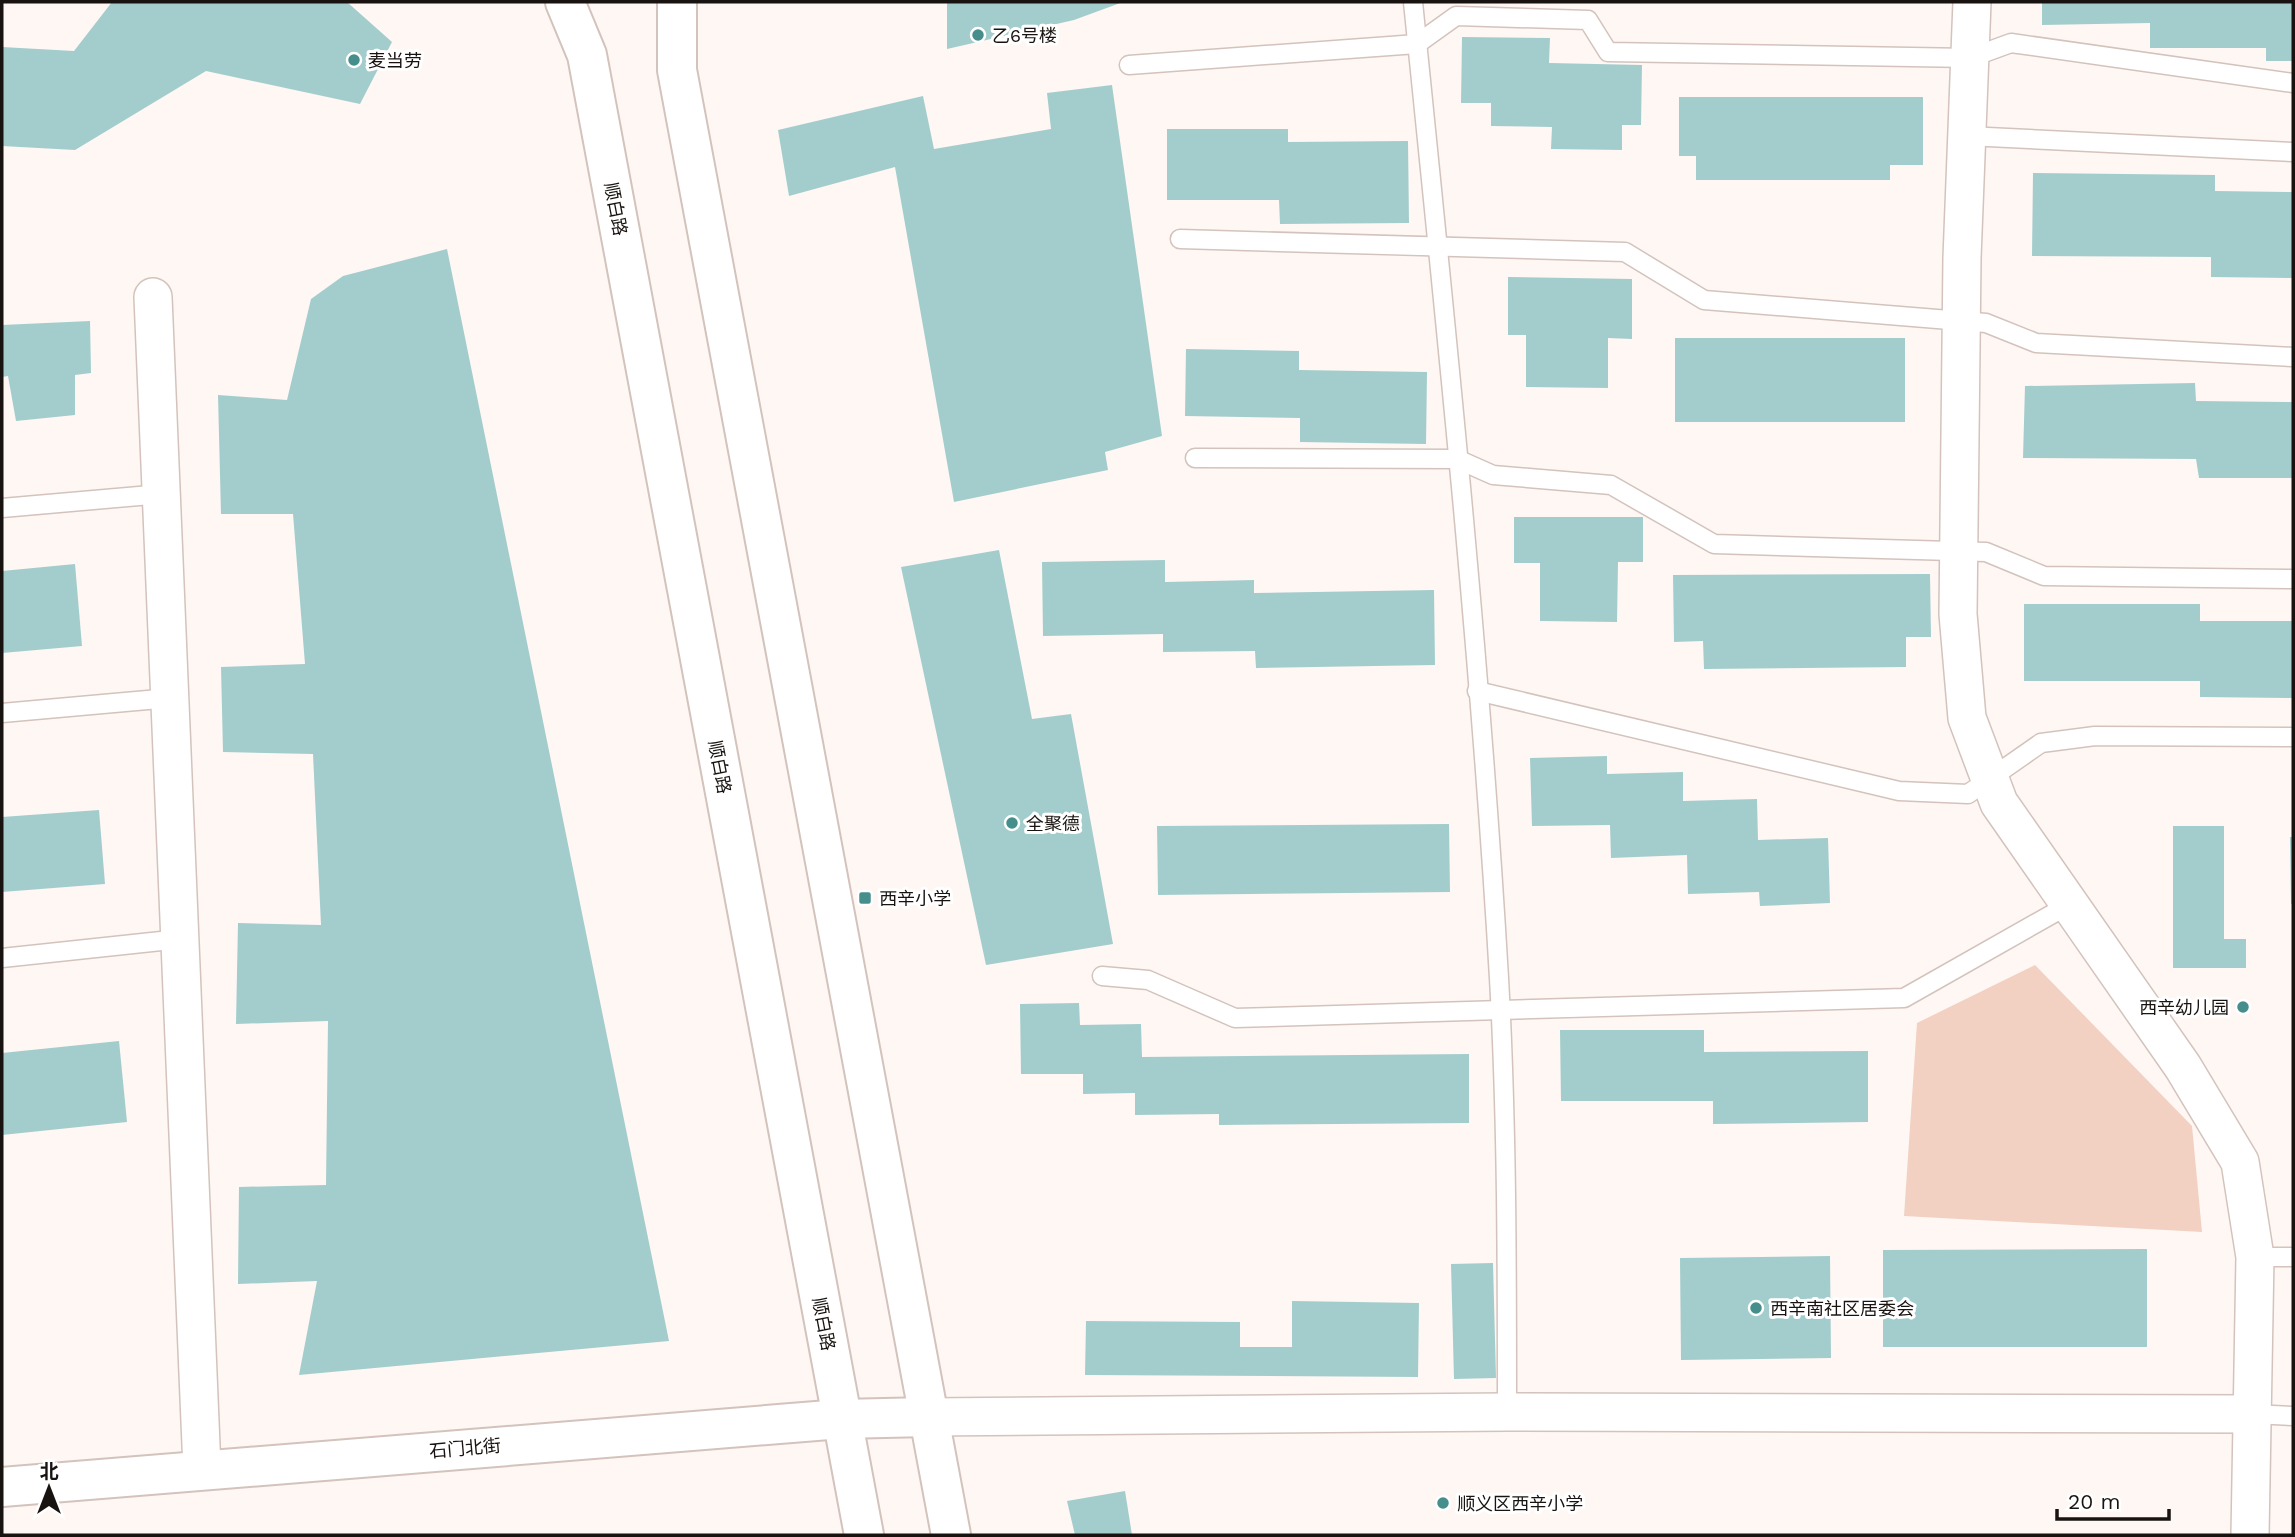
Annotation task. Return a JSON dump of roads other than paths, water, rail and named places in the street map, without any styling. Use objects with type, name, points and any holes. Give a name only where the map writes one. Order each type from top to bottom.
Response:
[{"type":"main road","name":"顺白路","points":[[565,2],[587,55],[864,1535]]},
{"type":"main road","points":[[677,2],[677,70],[951,1535]]},
{"type":"main road","name":"石门北街","points":[[2,1487],[841,1419],[928,1417]]},
{"type":"street","points":[[1972,2],[1961,321],[1958,614],[1967,718],[1999,803],[2183,1067],[2240,1162],[2255,1257],[2250,1535]]},
{"type":"street","points":[[153,297],[202,1469]]},
{"type":"street","points":[[928,1417],[1507,1412],[2253,1413]]},
{"type":"lane","points":[[1413,2],[1457,459],[1500,1010],[1506,1198],[1507,1412]]},
{"type":"lane","points":[[1129,65],[1417,44],[1456,16],[1588,20],[1608,51],[1970,58],[2011,43],[2293,83]]},
{"type":"lane","points":[[1967,136],[2293,152]]},
{"type":"lane","points":[[1180,239],[1625,253],[1704,300],[1986,323],[2036,343],[2293,356]]},
{"type":"lane","points":[[1195,458],[1457,459],[1493,475],[1611,485],[1714,544],[1986,552],[2044,576],[2293,579]]},
{"type":"lane","points":[[2,508],[162,494]]},
{"type":"lane","points":[[1477,691],[1899,791],[1968,794],[2041,743],[2095,736],[2293,737]]},
{"type":"lane","points":[[2,713],[170,698]]},
{"type":"lane","points":[[1102,976],[1148,980],[1235,1018],[1905,998],[2070,904]]},
{"type":"lane","points":[[2,958],[180,939]]},
{"type":"lane","points":[[2255,1257],[2293,1257]]},
{"type":"lane","points":[[2253,1413],[2293,1416]]},
{"type":"place","name":"乙6号楼","points":[[978,35]]},
{"type":"place","name":"麦当劳","points":[[354,60]]},
{"type":"place","name":"全聚德","points":[[1012,823]]},
{"type":"place","name":"西辛小学","points":[[865,898]]},
{"type":"place","name":"西辛幼儿园","points":[[2243,1007]]},
{"type":"place","name":"西辛南社区居委会","points":[[1756,1308]]},
{"type":"place","name":"顺义区西辛小学","points":[[1443,1503]]}]
